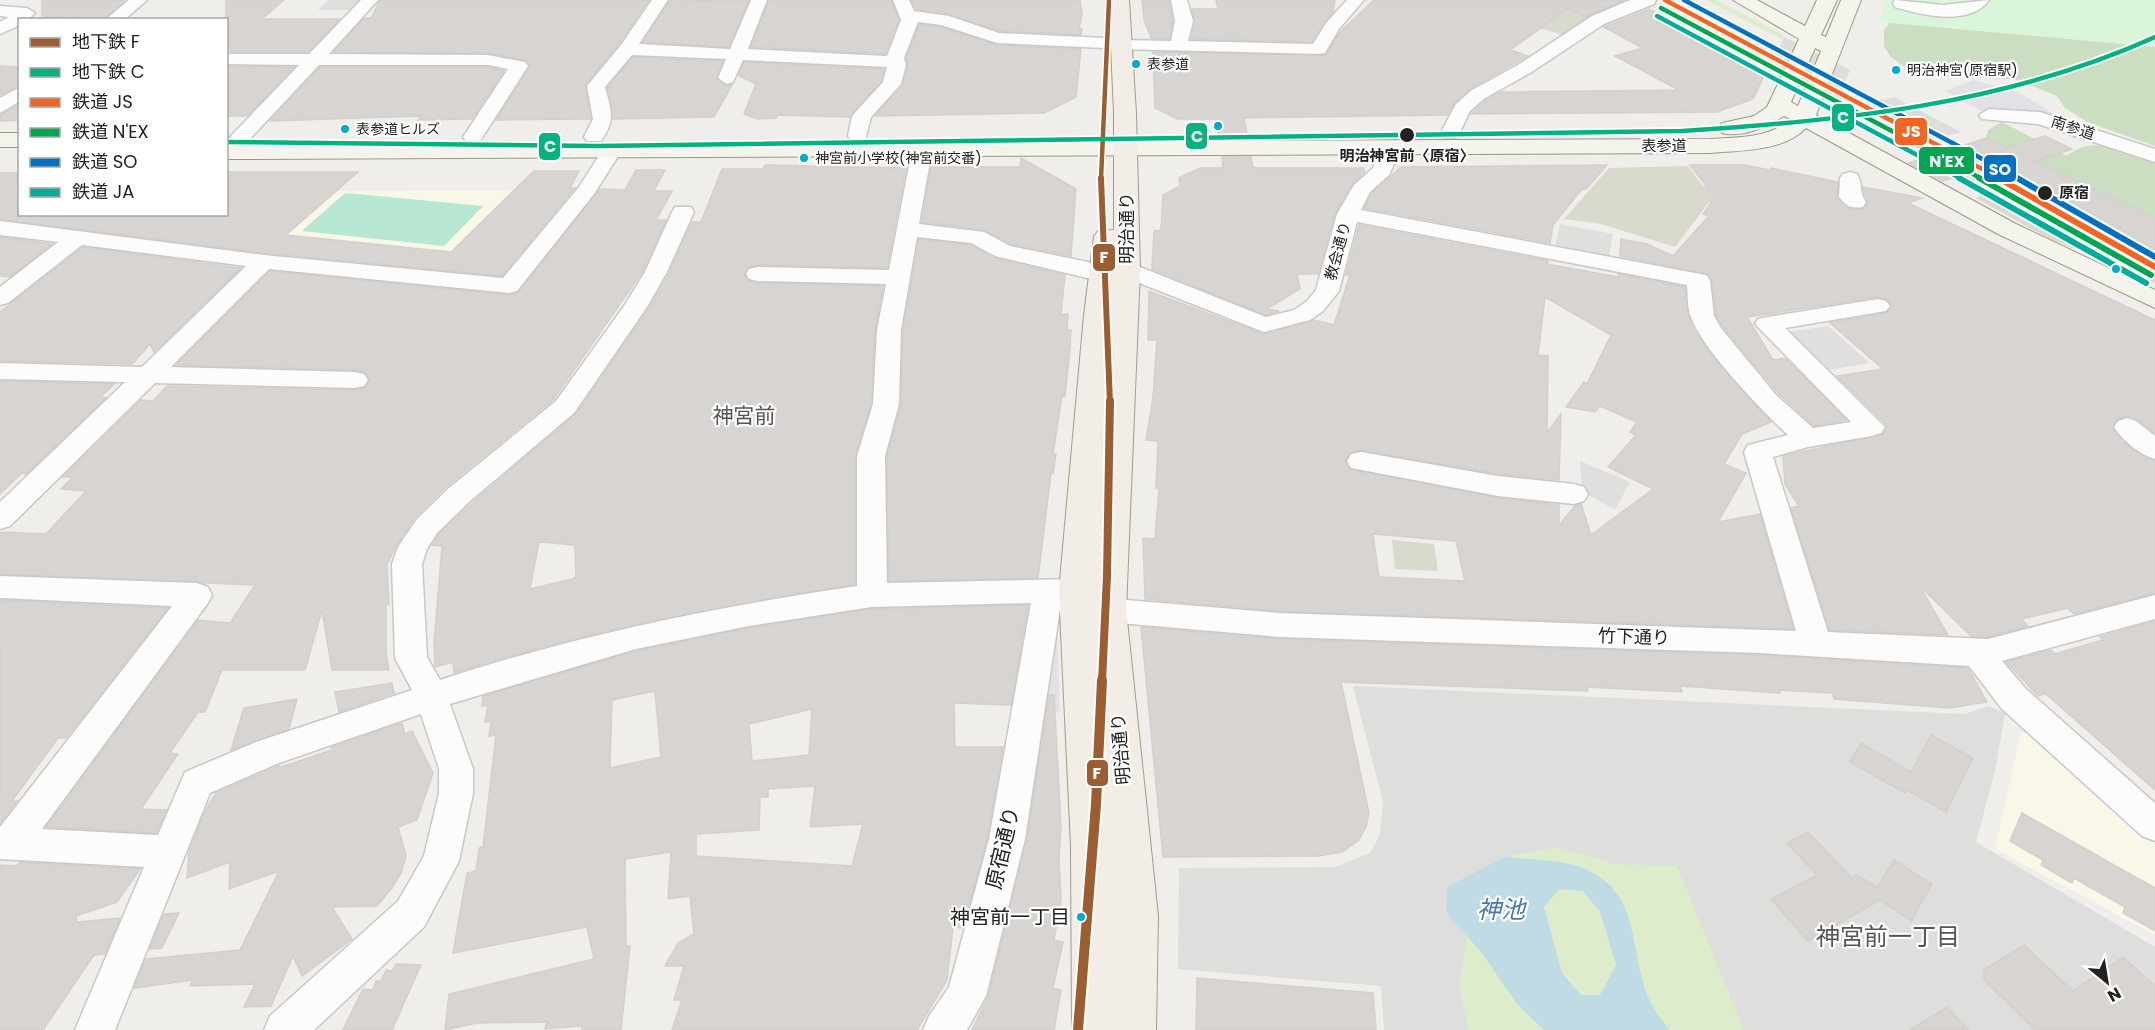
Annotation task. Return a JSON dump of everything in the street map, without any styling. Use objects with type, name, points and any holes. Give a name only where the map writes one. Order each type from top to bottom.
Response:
[{"type":"main road","name":"明治通り","points":[[1103,0],[1113,44]]},
{"type":"main road","name":"明治通り","points":[[1119,0],[1113,44],[1117,142],[1108,610],[1136,916],[1133,1030]]},
{"type":"main road","points":[[1744,0],[1784,10],[1809,10],[1825,3]]},
{"type":"main road","points":[[1744,0],[1806,41],[1829,53]]},
{"type":"main road","points":[[1804,118],[1851,0]]},
{"type":"main road","name":"表参道","points":[[231,143],[603,144],[922,150],[1117,142],[1450,134],[1708,131],[1761,121],[1769,117],[1780,104],[1806,41],[1825,3]]},
{"type":"main road","points":[[1780,104],[2007,229],[2155,300]]},
{"type":"main road","name":"表参道","points":[[231,143],[473,137],[603,144],[858,136],[1380,148],[1710,146],[1778,136],[1792,130],[1804,118]]},
{"type":"main road","points":[[0,140],[18,140]]},
{"type":"main road","points":[[0,153],[18,153]]},
{"type":"main road","name":"明治通り","points":[[1095,1030],[1092,846],[1063,591],[1098,315],[1115,272]]},
{"type":"street","points":[[116,18],[139,0]]},
{"type":"street","points":[[231,143],[370,0]]},
{"type":"street","points":[[0,228],[264,262],[508,286],[586,190],[603,144],[603,119],[596,86],[627,49],[660,0]]},
{"type":"street","points":[[727,78],[759,0]]},
{"type":"street","points":[[901,0],[902,9],[910,16],[943,20],[997,38],[1178,47],[1319,49],[1332,27],[1356,0]]},
{"type":"street","points":[[1178,47],[1184,21],[1179,0]]},
{"type":"street","points":[[1882,0],[1904,1],[1915,8],[1943,10],[1971,7],[1980,0]]},
{"type":"street","points":[[1450,134],[1464,106],[1490,87],[1524,69],[1574,33],[1645,1]]},
{"type":"street","points":[[0,11],[27,13],[19,18]]},
{"type":"street","points":[[858,136],[862,116],[892,84],[910,16]]},
{"type":"street","points":[[0,29],[18,18]]},
{"type":"street","points":[[627,49],[896,62]]},
{"type":"street","points":[[228,60],[488,60],[519,66],[473,137]]},
{"type":"street","points":[[0,107],[18,94]]},
{"type":"street","name":"南参道","points":[[1989,115],[2040,118],[2155,156]]},
{"type":"street","name":"教会通り","points":[[906,229],[976,237],[1003,251],[1115,272],[1264,325],[1302,315],[1315,306],[1327,291],[1348,214],[1361,189],[1383,171],[1385,162],[1380,148]]},
{"type":"street","points":[[872,595],[871,456],[886,404],[889,330],[922,150]]},
{"type":"street","points":[[1850,178],[1850,197],[1855,202]]},
{"type":"street","points":[[284,1030],[411,914],[441,861],[456,793],[456,769],[431,695],[411,658],[407,564],[413,547],[427,526],[459,495],[565,407],[635,307],[656,272],[683,212]]},
{"type":"street","points":[[1348,214],[1698,280],[1702,316],[1710,331],[1767,401],[1808,438]]},
{"type":"street","points":[[0,298],[77,238]]},
{"type":"street","points":[[0,519],[264,262]]},
{"type":"street","points":[[757,274],[898,277]]},
{"type":"street","points":[[1816,644],[1758,452],[1808,438],[1872,427],[1767,324],[1878,306]]},
{"type":"street","points":[[0,371],[355,380]]},
{"type":"street","points":[[2127,427],[2155,450]]},
{"type":"street","points":[[1361,461],[1498,486],[1574,494]]},
{"type":"street","points":[[0,587],[197,595],[5,843]]},
{"type":"street","points":[[94,1030],[197,783],[268,752],[431,695],[627,639],[749,614],[872,595],[1063,591],[1108,610]]},
{"type":"street","name":"原宿通り","points":[[943,1030],[966,996],[1007,839],[1032,694],[1063,591]]},
{"type":"street","name":"竹下通り","points":[[1108,610],[1280,625],[1816,644],[1977,653],[2155,608]]},
{"type":"street","points":[[1977,653],[2014,699],[2155,825]]},
{"type":"street","points":[[5,843],[168,852]]},
{"type":"shaded area","points":[[328,0],[363,0],[354,10],[318,10]]},
{"type":"shaded area","points":[[1442,0],[1622,0],[1619,6],[1563,35]]},
{"type":"shaded area","points":[[1973,80],[2018,92],[2080,130],[1989,115],[1945,91]]},
{"type":"shaded area","points":[[1688,166],[1702,185],[1728,193],[1720,205],[1709,202],[1675,247],[1601,224],[1564,219],[1609,168]]},
{"type":"shaded area","points":[[577,190],[500,279],[196,248],[268,191]]},
{"type":"shaded area","name":"原宿","points":[[2000,190],[2011,197],[2017,195],[2139,264],[2136,266],[2155,273],[2155,283],[2046,237],[1976,198]]},
{"type":"shaded area","points":[[1560,224],[1613,234],[1609,257],[1555,247]]},
{"type":"shaded area","points":[[1828,326],[1869,363],[1828,370],[1788,332]]},
{"type":"shaded area","points":[[1580,461],[1630,482],[1615,510],[1582,491]]},
{"type":"shaded area","points":[[1392,540],[1434,544],[1438,571],[1395,569]]},
{"type":"shaded area","points":[[1057,619],[1060,711],[1034,715]]},
{"type":"shaded area","points":[[1353,686],[1965,714],[1989,706],[2005,713],[1996,767],[1976,842],[2155,947],[2155,1030],[1384,1030],[1381,986],[1178,969],[1179,868],[1335,867],[1370,853],[1380,834],[1383,802]]},
{"type":"shaded area","points":[[2021,733],[2048,735],[2155,831],[2155,935],[1995,849]]},
{"type":"green space","points":[[1706,0],[1716,0],[1784,35],[1781,39]]},
{"type":"green space","points":[[1886,0],[2155,0],[2155,47],[1879,22]]},
{"type":"green space","points":[[1652,6],[1672,8],[1770,61],[1767,68]]},
{"type":"green space","points":[[1892,20],[2155,41],[2155,146],[2087,122],[2065,108],[2057,96],[2014,79],[1931,76],[1903,66],[1890,56],[1884,46],[1884,30]]},
{"type":"green space","points":[[2002,122],[2067,156],[2077,149],[2099,145],[2121,150],[2155,163],[2155,226],[1985,143],[1988,130]]},
{"type":"green space","points":[[345,193],[483,206],[444,246],[302,231]]},
{"type":"green space","points":[[1557,847],[1616,864],[1677,866],[1744,1030],[1469,1030],[1459,986],[1473,895],[1514,855]]},
{"type":"water","name":"神池","points":[[1505,857],[1565,863],[1583,868],[1602,879],[1616,892],[1625,908],[1649,999],[1669,1030],[1544,1030],[1518,1005],[1481,952],[1446,912],[1447,887]],"holes":[[[1559,889],[1583,891],[1600,912],[1616,965],[1600,995],[1581,995],[1562,973],[1544,907]]]},
{"type":"pier","points":[[1784,37],[1850,70],[1837,101],[1770,65]]},
{"type":"pier","points":[[1894,97],[1961,132],[1923,142],[1857,107]]},
{"type":"building","points":[[42,0],[125,0],[105,18],[42,16]]},
{"type":"building","points":[[226,0],[284,0],[262,19],[340,19],[308,52],[228,52],[228,18],[226,18]]},
{"type":"building","points":[[380,0],[649,0],[619,44],[585,85],[591,119],[496,120],[530,67],[525,60],[488,53],[334,52],[364,18],[371,18]]},
{"type":"building","points":[[670,0],[749,0],[729,47],[643,42]]},
{"type":"building","points":[[769,0],[891,0],[899,20],[885,54],[751,47]]},
{"type":"building","points":[[911,0],[1080,0],[1082,14],[1079,29],[1082,29],[1081,35],[999,31],[950,14],[916,9]]},
{"type":"building","points":[[1142,0],[1169,0],[1173,21],[1169,39],[1151,38],[1144,19]]},
{"type":"building","points":[[1216,0],[1335,0],[1333,12],[1312,42],[1191,39],[1195,22],[1192,9],[1218,9]]},
{"type":"building","points":[[1374,0],[1624,0],[1586,17],[1569,8],[1510,50],[1528,56],[1471,88],[1455,102],[1447,115],[1244,118],[1248,139],[1219,139],[1215,119],[1178,119],[1155,108],[1153,52],[1325,55],[1340,32]]},
{"type":"building","points":[[1649,9],[1766,71],[1753,99],[1717,112],[1471,114],[1486,100],[1501,92],[1679,90],[1615,56],[1643,48],[1604,27]]},
{"type":"building","points":[[919,24],[940,27],[997,45],[1081,49],[1076,97],[1044,113],[875,116],[903,85],[908,66],[906,58]]},
{"type":"building","points":[[633,57],[723,61],[716,79],[726,86],[732,85],[714,117],[613,119],[607,88]]},
{"type":"building","points":[[744,62],[884,69],[881,81],[850,117],[777,115],[776,118],[757,119],[744,114],[756,84],[738,75]]},
{"type":"building","points":[[0,66],[18,67],[18,86],[0,95]]},
{"type":"building","points":[[228,66],[294,67],[247,116],[228,116]]},
{"type":"building","points":[[320,67],[488,67],[504,71],[472,119],[418,120],[421,116],[270,121]]},
{"type":"building","points":[[18,105],[18,120],[0,121],[0,115]]},
{"type":"building","points":[[2045,136],[2072,149],[2035,161],[2155,218],[2155,250],[2047,188],[1978,191],[1965,174],[1942,181],[1909,163],[1986,138],[2007,148]]},
{"type":"building","points":[[1222,157],[1251,157],[1253,168],[1363,168],[1365,172],[1352,184],[1335,213],[1318,274],[1297,274],[1300,289],[1267,309],[1279,311],[1266,315],[1152,269],[1154,231],[1161,230],[1163,195],[1180,186],[1179,178],[1200,168],[1223,168]]},
{"type":"building","points":[[1021,158],[1076,189],[1071,256],[1011,244],[984,230],[922,222],[931,167],[1020,167]]},
{"type":"building","points":[[765,165],[906,168],[887,268],[757,265],[748,267],[744,273],[747,280],[757,283],[883,286],[875,330],[871,404],[855,456],[855,584],[646,622],[542,647],[454,673],[453,662],[435,667],[434,643],[442,546],[432,545],[439,534],[576,414],[649,308],[669,273],[692,222],[701,222],[722,169],[763,169]],"holes":[[[539,542],[575,545],[576,578],[530,589]]]},
{"type":"building","points":[[1607,165],[1586,189],[1582,189],[1553,225],[1550,243],[1364,208],[1372,193],[1401,167]]},
{"type":"building","points":[[1690,165],[1744,165],[1770,170],[1771,168],[1838,182],[1837,198],[1845,207],[1855,210],[1863,209],[1868,203],[1863,187],[1922,198],[1908,203],[2155,320],[2155,433],[2137,419],[2128,416],[2117,419],[2112,427],[2130,448],[2155,461],[2155,593],[2074,614],[2068,608],[2021,619],[2028,626],[1988,637],[1971,636],[1925,591],[1923,592],[1948,635],[1830,630],[1791,508],[1799,506],[1785,484],[1783,456],[1883,434],[1887,425],[1837,376],[1883,369],[1830,323],[1886,313],[1892,306],[1887,299],[1878,297],[1747,317],[1773,360],[1785,358],[1846,420],[1814,426],[1778,393],[1723,327],[1716,315],[1712,280],[1708,274],[1620,256],[1621,239],[1647,244],[1673,256],[1709,216],[1703,214],[1715,197]]},
{"type":"building","points":[[636,170],[665,170],[654,191],[672,191],[656,220],[666,220],[643,271],[554,399],[447,486],[415,517],[396,546],[387,565],[389,604],[386,605],[386,652],[389,670],[332,670],[322,610],[305,670],[222,670],[205,712],[198,712],[170,753],[178,754],[141,809],[166,810],[157,833],[46,827],[198,620],[230,623],[255,585],[0,574],[0,532],[46,534],[86,491],[61,489],[73,477],[63,477],[141,400],[153,401],[167,386],[355,390],[366,387],[370,379],[364,372],[355,370],[176,365],[270,271],[509,295],[518,293],[600,189],[625,190]]},
{"type":"building","points":[[534,171],[579,171],[570,188],[575,188],[502,276],[264,253],[0,219],[0,173],[18,173],[18,216],[228,216],[228,172],[358,172],[286,235],[451,252]]},
{"type":"building","points":[[1359,225],[1548,261],[1547,264],[1618,277],[1618,274],[1685,287],[1688,314],[1695,332],[1718,363],[1771,422],[1742,434],[1724,464],[1746,473],[1718,522],[1760,514],[1793,629],[1280,611],[1145,599],[1143,538],[1155,539],[1159,488],[1156,488],[1158,441],[1146,440],[1153,397],[1157,340],[1148,340],[1149,291],[1263,334],[1314,320],[1334,325],[1350,275],[1346,275]],"holes":[[[1545,297],[1611,335],[1587,384],[1584,382],[1566,407],[1595,412],[1600,406],[1637,422],[1630,432],[1636,435],[1608,467],[1653,489],[1591,535],[1581,504],[1575,506],[1559,525],[1559,505],[1498,498],[1349,469],[1345,462],[1349,453],[1361,450],[1498,474],[1559,480],[1561,414],[1547,433],[1548,356],[1538,355]],[[1373,534],[1456,541],[1465,581],[1379,577]]]},
{"type":"building","points":[[0,237],[52,244],[10,277],[0,276]]},
{"type":"building","points":[[919,239],[970,245],[994,258],[1065,275],[1061,314],[1068,314],[1067,330],[1071,330],[1070,348],[1065,396],[1062,396],[1053,454],[1056,454],[1053,473],[1051,473],[1038,578],[889,581],[887,456],[901,405],[903,330]]},
{"type":"building","points":[[83,247],[241,268],[154,352],[150,344],[132,364],[0,361],[0,312]]},
{"type":"building","points":[[0,381],[114,384],[101,397],[106,398],[26,474],[22,473],[0,494]]},
{"type":"building","points":[[0,600],[168,608],[66,738],[58,738],[12,801],[17,801],[1,822]]},
{"type":"building","points":[[1028,605],[1011,705],[954,703],[955,747],[1003,747],[987,839],[963,928],[953,927],[947,980],[917,1030],[672,1030],[682,1000],[674,1000],[684,966],[665,966],[678,943],[694,934],[690,896],[668,899],[671,852],[625,859],[626,946],[630,946],[621,1030],[582,1030],[582,1026],[545,1029],[547,1022],[477,1023],[445,1030],[449,994],[594,959],[587,927],[453,953],[467,873],[476,871],[479,848],[483,847],[496,735],[489,736],[491,721],[485,722],[488,705],[482,706],[483,696],[637,651],[749,628],[872,609]],"holes":[[[655,691],[661,757],[610,768],[612,700]],[[812,709],[809,755],[752,761],[749,724]],[[815,786],[810,827],[863,824],[852,866],[696,856],[696,834],[759,830],[760,797],[768,797],[768,789]]]},
{"type":"building","points":[[2155,621],[2155,790],[2046,694],[2038,696],[2006,662],[2051,650],[2055,654],[2103,640],[2100,637]]},
{"type":"building","points":[[1141,627],[1280,639],[1759,655],[1968,668],[1987,702],[1949,708],[1834,699],[1832,693],[1779,690],[1780,693],[1680,686],[1682,692],[1587,687],[1588,691],[1341,682],[1369,813],[1366,827],[1359,840],[1342,852],[1318,856],[1163,857]]},
{"type":"building","points":[[392,683],[394,693],[339,712],[335,692]]},
{"type":"building","points":[[1049,695],[1054,695],[1061,827],[1059,858],[1061,899],[1054,940],[1063,942],[1053,988],[1061,990],[1054,1030],[972,1030],[988,997],[1027,840]]},
{"type":"building","points":[[297,699],[289,729],[231,750],[244,708]]},
{"type":"building","points":[[402,723],[405,734],[412,731],[433,773],[417,820],[398,827],[406,856],[401,873],[392,888],[377,906],[332,907],[352,939],[302,976],[293,956],[271,1006],[244,1007],[255,984],[190,986],[193,980],[134,988],[146,959],[240,950],[279,871],[229,889],[230,862],[187,878],[189,852],[205,811],[216,793],[279,766],[278,768],[332,750],[332,747]]},
{"type":"building","points":[[1931,735],[1973,758],[1946,812],[1907,790],[1905,793],[1850,762],[1861,743],[1911,772]]},
{"type":"building","points":[[2022,813],[2155,888],[2155,931],[2123,913],[2125,907],[2074,878],[2072,883],[2041,865],[2043,860],[2010,841]]},
{"type":"building","points":[[1808,832],[1852,878],[1857,875],[1877,887],[1894,860],[1932,884],[1911,921],[1880,900],[1808,941],[1771,899],[1817,875],[1787,843]]},
{"type":"building","points":[[20,862],[140,869],[117,902],[76,916],[77,922],[120,918],[105,954],[94,955],[43,1030],[0,1030],[0,865],[17,866]]},
{"type":"building","points":[[179,913],[162,948],[150,949],[164,914]]},
{"type":"building","points":[[2024,945],[2073,991],[2123,957],[2155,986],[2155,1030],[2035,1030],[1984,980],[1984,970]]},
{"type":"building","points":[[396,964],[421,965],[392,1030],[343,1030],[363,989],[373,990],[376,981],[381,981],[386,970],[392,971]]},
{"type":"building","points":[[1197,978],[1373,993],[1376,1030],[1196,1030]]},
{"type":"building","points":[[1947,1007],[1969,1030],[1910,1030]]},
{"type":"metro line","name":"F","points":[[1078,1030],[1096,804],[1107,576],[1110,408],[1101,181],[1109,0]]},
{"type":"metro line","name":"C","points":[[228,142],[597,146],[1195,136],[1602,134],[1682,131],[1842,118],[1922,106],[2011,87],[2070,71],[2155,37]]},
{"type":"rail line","name":"JS","points":[[1665,0],[2028,194],[2155,267]]},
{"type":"rail line","name":"SO","points":[[1684,0],[2032,186],[2155,257]]},
{"type":"rail line","name":"N'EX","points":[[1661,8],[2024,202],[2151,275]]},
{"type":"rail line","name":"JA","points":[[1657,16],[2019,210],[2146,283]]},
{"type":"place","name":"表参道","points":[[1136,64]]},
{"type":"place","name":"明治神宮(原宿駅)","points":[[1896,70]]},
{"type":"place","name":"表参道ヒルズ","points":[[345,129]]},
{"type":"place","name":"明治神宮前〈原宿〉","points":[[1407,135]]},
{"type":"place","name":"神宮前小学校(神宮前交番)","points":[[804,158]]},
{"type":"place","name":"原宿","points":[[2045,193]]},
{"type":"place","name":"神宮前一丁目","points":[[1081,917]]},
{"type":"district","name":"神宮前","points":[[744,416]]},
{"type":"district","name":"神宮前一丁目","points":[[1888,937]]}]
